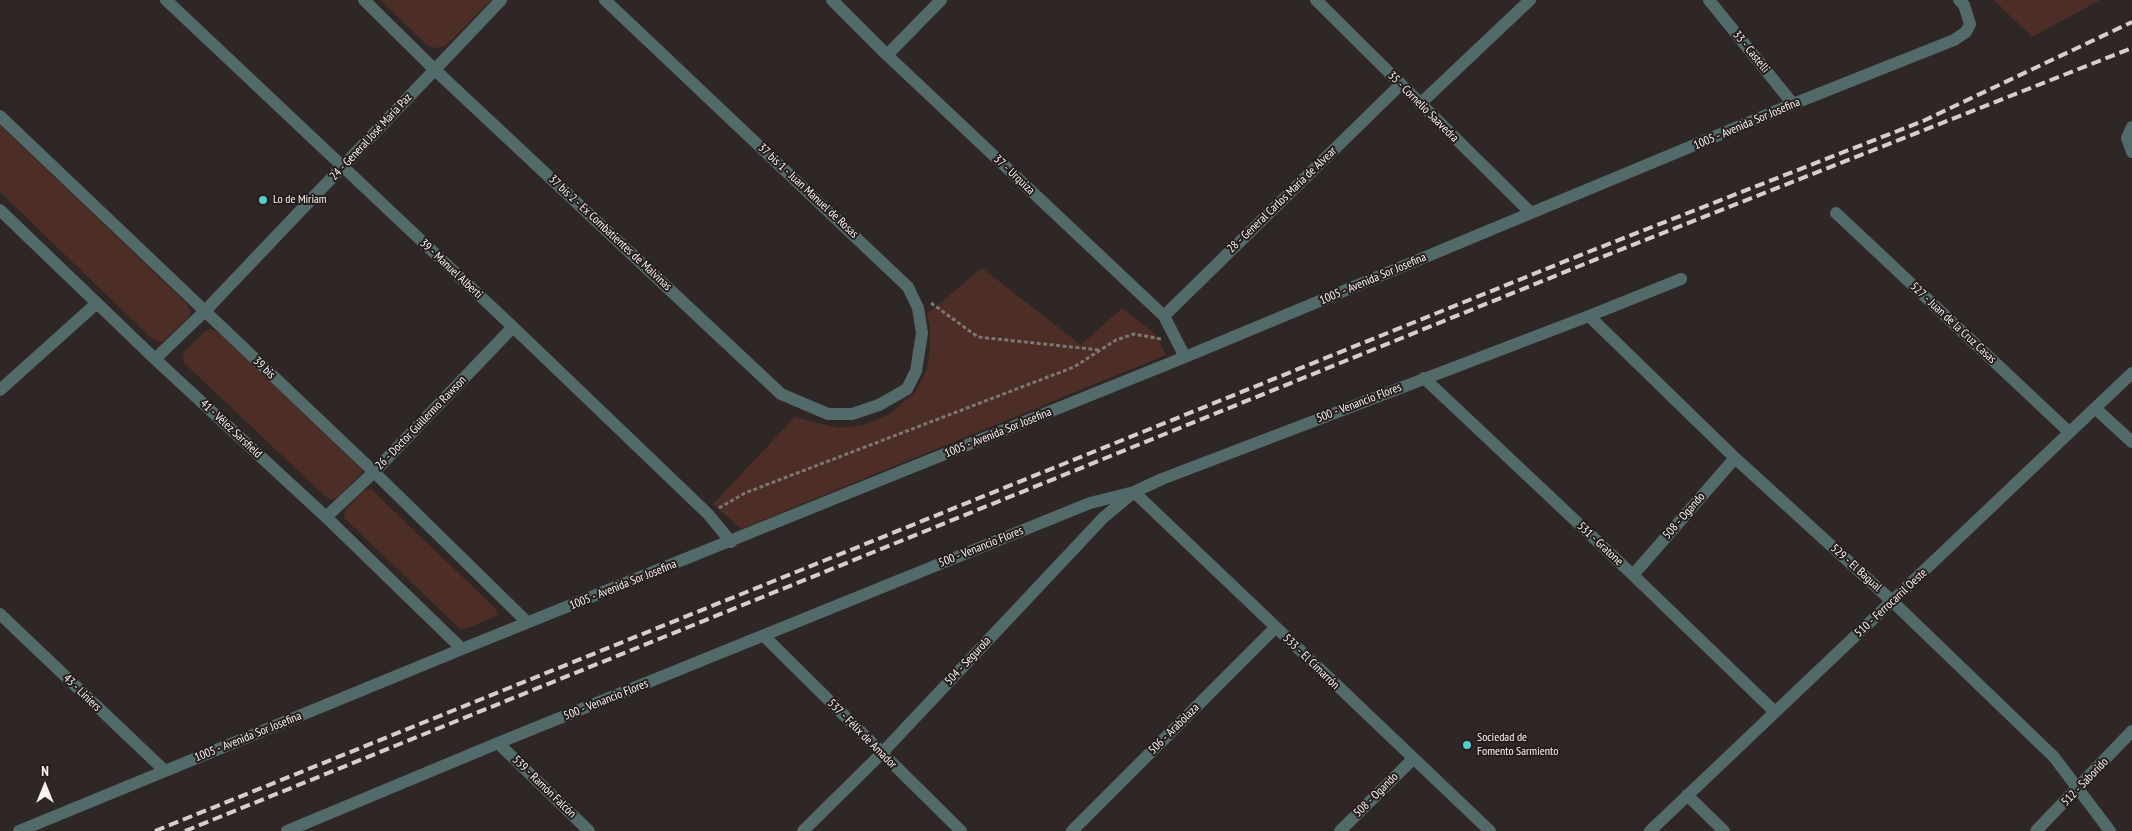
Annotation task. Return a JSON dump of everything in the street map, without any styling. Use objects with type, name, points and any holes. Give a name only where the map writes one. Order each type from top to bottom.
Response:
[{"type":"street","name":"39 - Manuel Alberti","points":[[166,0],[342,168],[513,327],[708,514],[731,542]]},
{"type":"street","name":"37 bis 2 - Ex Combatientes de Malvinas","points":[[364,0],[434,69],[781,394],[828,414],[852,414],[879,405]]},
{"type":"street","name":"24 - General José María Paz","points":[[155,358],[205,311],[501,0]]},
{"type":"street","name":"37 bis 1 - Juan Manuel de Rosas","points":[[605,0],[908,286],[918,308],[922,333],[916,370],[907,389],[879,405]]},
{"type":"street","name":"37 - Urquiza","points":[[832,0],[887,55],[1164,316],[1185,357]]},
{"type":"street","points":[[887,55],[941,0]]},
{"type":"street","name":"35 - Cornelio Saavedra","points":[[1316,0],[1531,213]]},
{"type":"street","points":[[1420,104],[1530,0]]},
{"type":"street","name":"33 - Castelli","points":[[1709,0],[1793,104]]},
{"type":"street","name":"1005 - Avenida Sor Josefina","points":[[19,831],[527,622],[731,542],[1185,357],[1793,104],[1954,40],[1966,32],[1970,24],[1964,5],[1959,0]]},
{"type":"street","name":"28 - General Carlos María de Alvear","points":[[1164,316],[1401,84]]},
{"type":"street","name":"39 bis","points":[[0,116],[374,472],[527,622]]},
{"type":"street","points":[[2132,127],[2128,138],[2132,152]]},
{"type":"street","name":"41 - Vélez Sarsfield","points":[[0,210],[326,517],[462,649]]},
{"type":"street","name":"527 - Juan de la Cruz Casas","points":[[1836,213],[2069,432]]},
{"type":"street","name":"500 - Venancio Flores","points":[[287,831],[498,743],[1090,503],[1134,492],[1162,479],[1681,279]]},
{"type":"street","points":[[0,390],[97,303]]},
{"type":"street","name":"529 - El Bagual","points":[[1589,316],[1735,458],[1893,602],[2054,757],[2077,790],[2110,831]]},
{"type":"street","name":"26 - Doctor Guillermo Rawson","points":[[326,517],[374,472],[513,327]]},
{"type":"street","name":"510 - Ferrocarril Oeste","points":[[1650,831],[2132,374]]},
{"type":"street","name":"531 - Gratone","points":[[1424,378],[1775,712]]},
{"type":"street","points":[[2096,409],[2132,442]]},
{"type":"street","name":"508 - Ogando","points":[[1633,575],[1735,458]]},
{"type":"street","name":"533 - El Cimarrón","points":[[1134,492],[1490,831]]},
{"type":"street","name":"504 - Segurola","points":[[803,831],[881,754],[1103,518],[1134,492]]},
{"type":"street","name":"43 - Liniers","points":[[0,614],[165,772]]},
{"type":"street","name":"506 - Arabolaza","points":[[1072,831],[1275,628]]},
{"type":"street","name":"537 - Félix de Amador","points":[[764,636],[881,754],[961,831]]},
{"type":"street","name":"512 - Saborido","points":[[2036,831],[2132,731]]},
{"type":"street","name":"539 - Ramón Falcón","points":[[498,743],[590,831]]},
{"type":"street","name":"508 - Ogando","points":[[1340,831],[1413,759]]},
{"type":"street","points":[[1687,795],[1724,831]]},
{"type":"path","points":[[908,286],[978,337],[1100,350]]},
{"type":"path","points":[[708,514],[745,493],[1074,367],[1116,340],[1134,334],[1178,343]]},
{"type":"shaded area","points":[[380,0],[491,0],[444,47],[436,48],[428,46]]},
{"type":"shaded area","points":[[1994,0],[2100,0],[2032,37]]},
{"type":"shaded area","points":[[0,125],[187,304],[191,311],[190,316],[163,341],[156,341],[149,336],[0,192]]},
{"type":"shaded area","points":[[982,268],[1081,345],[1122,308],[1156,335],[1166,355],[741,529],[713,504],[795,417],[838,428],[863,425],[890,414],[915,392],[927,369],[930,348],[930,326],[927,314]]},
{"type":"shaded area","points":[[211,329],[218,332],[363,470],[338,497],[332,500],[325,496],[183,362],[184,352],[204,332]]},
{"type":"shaded area","points":[[371,489],[495,608],[498,614],[496,616],[461,629],[345,519],[344,513],[347,508],[363,491]]},
{"type":"railway","points":[[155,831],[1583,254],[1923,121],[2132,22]]},
{"type":"railway","points":[[185,831],[1587,263],[2132,48]]},
{"type":"place","name":"Lo de Miriam","points":[[263,200]]},
{"type":"place","name":"Sociedad de Fomento Sarmiento","points":[[1467,745]]}]
